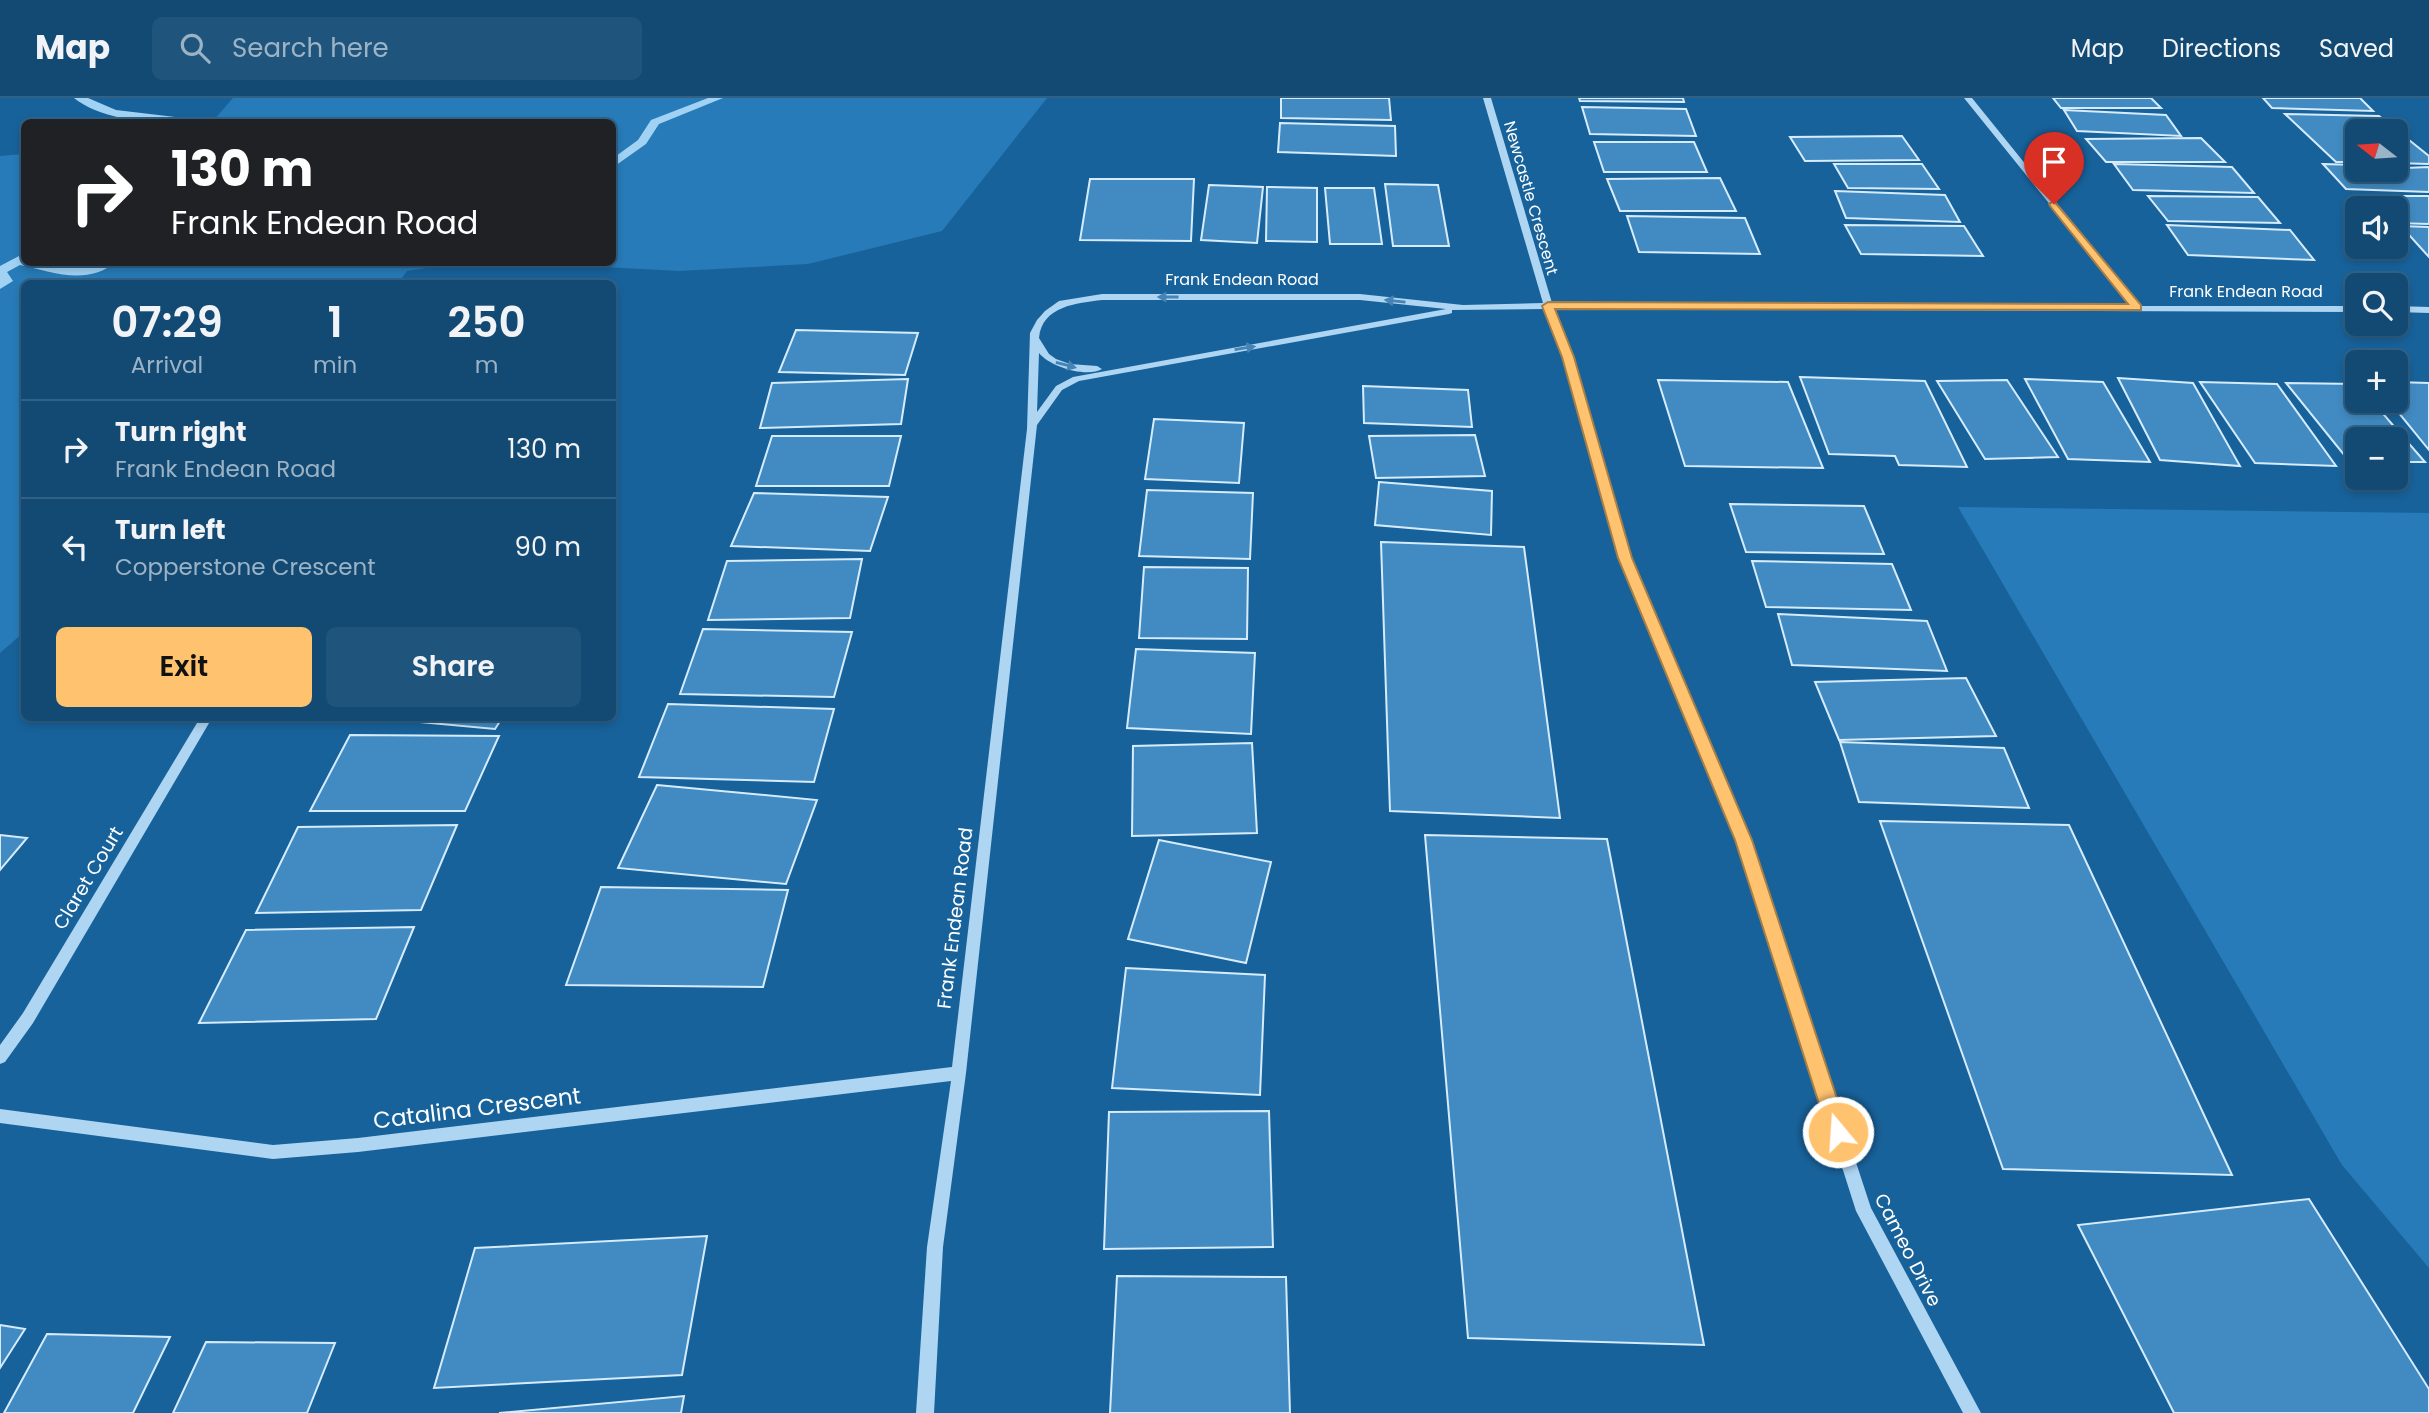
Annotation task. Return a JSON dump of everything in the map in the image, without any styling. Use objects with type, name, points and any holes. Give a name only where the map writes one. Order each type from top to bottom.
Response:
[{"type":"street","name":"Newcastle Crescent","points":[[1487,98],[1548,306]]},
{"type":"street","points":[[1968,98],[2137,307]]},
{"type":"street","name":"Frank Endean Road","points":[[925,1413],[935,1247],[959,1073],[1032,429],[1035,333],[1048,313],[1062,303],[1083,298],[1360,297],[1463,308],[2345,309]]},
{"type":"street","name":"Cameo Drive","points":[[1548,306],[1568,357],[1625,558],[1744,840],[1864,1211],[1972,1413]]},
{"type":"street","name":"Frank Endean Road","points":[[1032,429],[1039,412],[1059,388],[1076,379],[1115,369],[1351,331],[1463,308]]},
{"type":"street","points":[[2408,309],[2429,310]]},
{"type":"street","name":"Frank Endean Road","points":[[1035,333],[1039,347],[1047,358],[1060,365],[1115,369]]},
{"type":"street","name":"Claret Court","points":[[0,1057],[28,1018],[204,721]]},
{"type":"street","name":"Catalina Crescent","points":[[0,1116],[273,1152],[358,1145],[959,1073]]},
{"type":"shaded area","points":[[233,98],[1047,98],[942,231],[808,264],[679,271],[586,266],[616,266],[616,119],[215,119]]},
{"type":"shaded area","points":[[21,154],[21,266],[439,266],[407,271],[400,280],[21,280],[21,635],[0,653],[0,156]]},
{"type":"shaded area","points":[[1958,507],[2429,513],[2429,1268],[2342,1165]]},
{"type":"building","points":[[1281,98],[1389,98],[1391,120],[1281,118]]},
{"type":"building","points":[[1579,98],[1683,98],[1684,102],[1580,101]]},
{"type":"building","points":[[2053,98],[2151,98],[2161,108],[2061,108]]},
{"type":"building","points":[[2263,98],[2360,98],[2373,111],[2272,108]]},
{"type":"building","points":[[1582,107],[1686,109],[1696,136],[1590,134]]},
{"type":"building","points":[[2064,110],[2166,115],[2181,136],[2077,131]]},
{"type":"building","points":[[2285,114],[2379,116],[2383,119],[2345,119],[2345,162],[2336,162]]},
{"type":"building","points":[[1280,123],[1395,126],[1396,156],[1278,152]]},
{"type":"building","points":[[1902,136],[1919,160],[1805,161],[1790,137]]},
{"type":"building","points":[[2201,138],[2225,162],[2106,162],[2086,139]]},
{"type":"building","points":[[2408,139],[2429,156],[2429,164],[2408,163]]},
{"type":"building","points":[[1594,142],[1694,142],[1707,172],[1604,172]]},
{"type":"building","points":[[1834,164],[1922,164],[1939,189],[1848,188]]},
{"type":"building","points":[[2114,164],[2232,167],[2254,193],[2133,190]]},
{"type":"building","points":[[2323,164],[2345,165],[2345,182],[2408,182],[2408,168],[2429,167],[2429,192],[2346,189]]},
{"type":"building","points":[[1720,178],[1736,211],[1620,211],[1607,179]]},
{"type":"building","points":[[1090,179],[1194,179],[1191,241],[1080,240]]},
{"type":"building","points":[[1385,184],[1438,185],[1449,246],[1393,246]]},
{"type":"building","points":[[1209,185],[1263,187],[1257,243],[1201,240]]},
{"type":"building","points":[[1267,187],[1317,188],[1317,242],[1266,241]]},
{"type":"building","points":[[1325,188],[1374,188],[1382,244],[1330,244]]},
{"type":"building","points":[[1835,191],[1945,195],[1960,222],[1846,218]]},
{"type":"building","points":[[2148,196],[2258,197],[2280,223],[2168,221]]},
{"type":"building","points":[[2408,196],[2429,196],[2429,224],[2408,223]]},
{"type":"building","points":[[1627,216],[1745,218],[1760,254],[1639,252]]},
{"type":"building","points":[[1845,225],[1964,226],[1983,256],[1861,254]]},
{"type":"building","points":[[2167,225],[2290,230],[2314,260],[2188,255]]},
{"type":"building","points":[[2408,226],[2429,227],[2429,257],[2408,234]]},
{"type":"building","points":[[796,330],[918,333],[905,375],[779,372]]},
{"type":"building","points":[[1800,377],[1925,381],[1967,467],[1899,465],[1895,456],[1829,454]]},
{"type":"building","points":[[2118,378],[2193,383],[2240,466],[2160,460]]},
{"type":"building","points":[[908,379],[901,424],[760,428],[772,383]]},
{"type":"building","points":[[2025,379],[2103,382],[2150,462],[2068,459]]},
{"type":"building","points":[[1658,380],[1788,382],[1823,468],[1685,466]]},
{"type":"building","points":[[2007,380],[2058,457],[1985,459],[1937,381]]},
{"type":"building","points":[[2200,382],[2277,384],[2336,466],[2255,463]]},
{"type":"building","points":[[2408,382],[2429,383],[2429,450],[2399,413],[2408,413]]},
{"type":"building","points":[[2286,383],[2345,384],[2345,413],[2382,413],[2395,427],[2345,427],[2345,456]]},
{"type":"building","points":[[1363,386],[1468,390],[1472,427],[1364,423]]},
{"type":"building","points":[[1154,419],[1244,423],[1239,483],[1145,479]]},
{"type":"building","points":[[1475,435],[1485,476],[1376,478],[1369,436]]},
{"type":"building","points":[[772,436],[901,436],[889,486],[756,486]]},
{"type":"building","points":[[2408,442],[2425,462],[2408,462]]},
{"type":"building","points":[[1379,482],[1492,491],[1491,535],[1375,525]]},
{"type":"building","points":[[1147,490],[1253,493],[1250,559],[1139,556]]},
{"type":"building","points":[[754,493],[888,497],[870,551],[731,546]]},
{"type":"building","points":[[1730,504],[1864,506],[1884,554],[1746,552]]},
{"type":"building","points":[[1381,542],[1524,547],[1560,818],[1390,811]]},
{"type":"building","points":[[862,559],[850,618],[708,620],[727,561]]},
{"type":"building","points":[[1752,561],[1892,564],[1911,610],[1766,607]]},
{"type":"building","points":[[1144,567],[1248,568],[1247,639],[1139,638]]},
{"type":"building","points":[[1778,614],[1927,621],[1947,671],[1792,665]]},
{"type":"building","points":[[703,629],[852,632],[834,697],[680,694]]},
{"type":"building","points":[[1136,649],[1255,653],[1251,734],[1127,728]]},
{"type":"building","points":[[1966,678],[1996,736],[1839,740],[1815,682]]},
{"type":"building","points":[[668,704],[834,709],[814,782],[639,777]]},
{"type":"building","points":[[408,721],[500,721],[495,729]]},
{"type":"building","points":[[350,735],[499,736],[465,811],[310,811]]},
{"type":"building","points":[[1840,742],[2004,748],[2029,808],[1859,802]]},
{"type":"building","points":[[1252,743],[1257,833],[1132,836],[1133,746]]},
{"type":"building","points":[[657,785],[817,800],[786,884],[618,868]]},
{"type":"building","points":[[1880,821],[2069,825],[2232,1175],[2003,1169]]},
{"type":"building","points":[[457,825],[421,910],[256,913],[298,827]]},
{"type":"building","points":[[0,835],[27,838],[0,870]]},
{"type":"building","points":[[1425,835],[1607,839],[1704,1345],[1468,1338]]},
{"type":"building","points":[[1159,840],[1271,862],[1246,963],[1128,939]]},
{"type":"building","points":[[601,887],[788,890],[763,987],[566,985]]},
{"type":"building","points":[[414,927],[376,1019],[199,1023],[246,930]]},
{"type":"building","points":[[1126,968],[1265,975],[1260,1095],[1112,1088]]},
{"type":"building","points":[[1269,1111],[1273,1247],[1104,1249],[1109,1112]]},
{"type":"building","points":[[2309,1199],[2429,1389],[2429,1413],[2174,1413],[2078,1225]]},
{"type":"building","points":[[707,1236],[682,1375],[434,1388],[475,1248]]},
{"type":"building","points":[[1117,1276],[1286,1277],[1290,1413],[1110,1413]]},
{"type":"building","points":[[0,1325],[25,1329],[0,1368]]},
{"type":"building","points":[[47,1334],[170,1337],[133,1413],[4,1413]]},
{"type":"building","points":[[206,1342],[335,1343],[307,1413],[173,1413]]},
{"type":"building","points":[[684,1396],[681,1413],[499,1413]]},
{"type":"waterway","points":[[79,98],[114,113],[166,119]]},
{"type":"waterway","points":[[616,162],[642,142],[655,122],[718,98]]},
{"type":"waterway","points":[[0,271],[21,261]]},
{"type":"waterway","points":[[38,266],[68,272],[101,266]]},
{"type":"waterway","points":[[0,272],[7,281],[0,285]]},
{"type":"route","points":[[1838,1132],[1744,840],[1625,558],[1568,357],[1548,306],[2137,307],[2054,204]]}]
